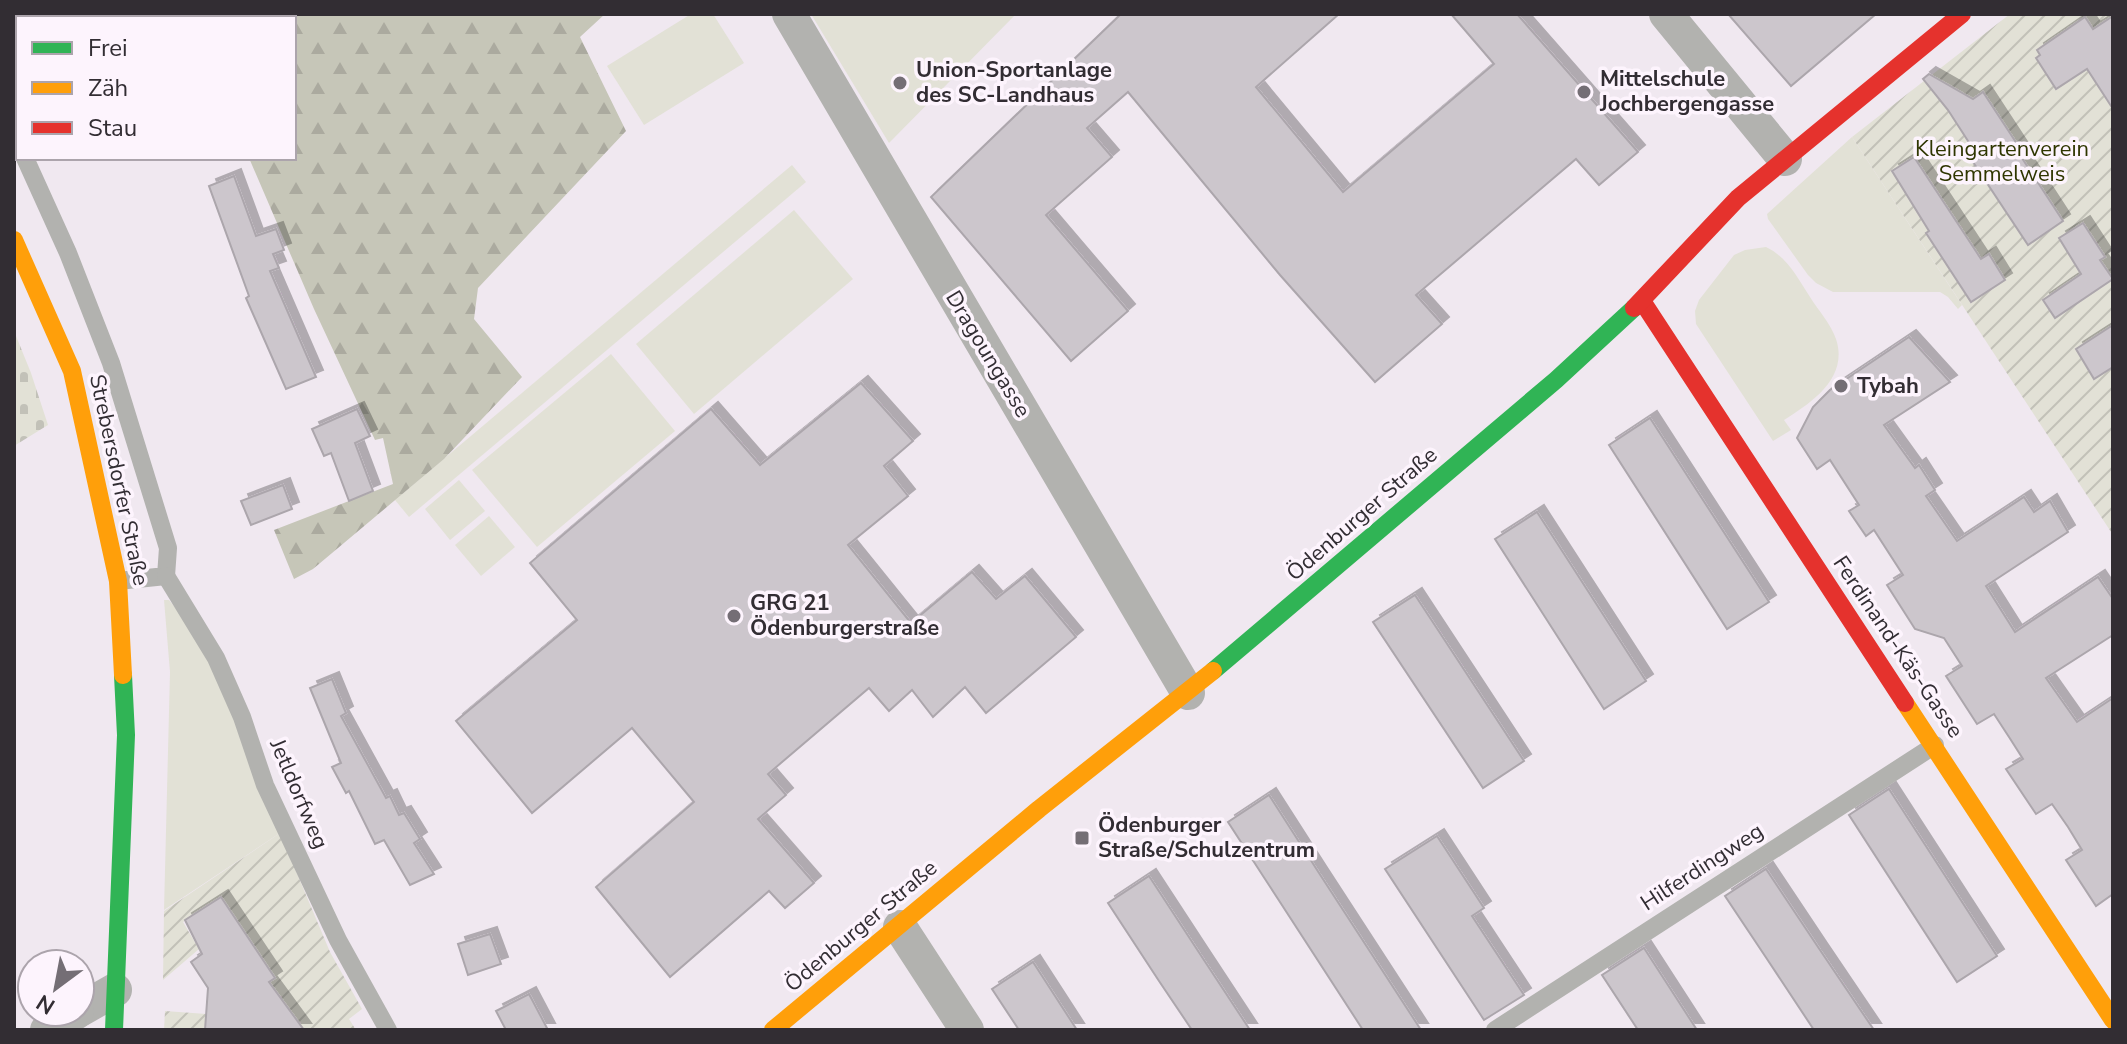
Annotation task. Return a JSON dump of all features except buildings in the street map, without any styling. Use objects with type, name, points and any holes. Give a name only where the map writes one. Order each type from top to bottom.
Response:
[{"type":"street","name":"Dragoungasse","points":[[789,14],[1188,693]]},
{"type":"street","points":[[1666,14],[1785,159]]},
{"type":"street","name":"Ödenburger Straße","points":[[773,1030],[1028,818],[1188,693],[1556,380],[1642,301],[1738,198],[1962,14]]},
{"type":"street","name":"Strebersdorfer Straße","points":[[14,240],[72,371],[118,581],[126,735],[114,1030]]},
{"type":"street","name":"Ferdinand-Käs-Gasse","points":[[1642,301],[2113,1020]]},
{"type":"street","points":[[900,927],[967,1030]]},
{"type":"street","points":[[96,1001],[115,990]]},
{"type":"lane","points":[[26,160],[68,253],[111,363],[168,548],[166,576],[118,581]]},
{"type":"lane","name":"Jetldorfweg","points":[[166,576],[216,658],[242,717],[265,785],[338,940],[388,1030]]},
{"type":"lane","name":"Hilferdingweg","points":[[1495,1030],[1935,745]]},
{"type":"green space","points":[[605,14],[580,37],[626,131],[478,288],[474,319],[522,377],[444,459],[313,569],[294,579],[274,530],[393,484],[383,438],[375,440],[250,160],[296,160],[296,16],[182,16]]},
{"type":"green space","points":[[691,14],[713,14],[744,63],[644,125],[607,66]]},
{"type":"green space","name":"Union-Sportanlage des SC-Landhaus","points":[[811,14],[1016,14],[889,143]]},
{"type":"green space","name":"Kleingartenverein Semmelweis","points":[[2010,14],[2113,14],[2113,535],[1852,137]]},
{"type":"green space","points":[[1852,137],[1962,305],[1958,309],[1940,292],[1833,292],[1808,275],[1768,219],[1767,214]]},
{"type":"green space","points":[[792,165],[806,182],[409,517],[395,500]]},
{"type":"green space","points":[[794,210],[853,279],[694,414],[636,344]]},
{"type":"green space","points":[[1766,247],[1780,256],[1796,275],[1831,328],[1839,353],[1837,366],[1825,388],[1784,420],[1791,430],[1773,441],[1696,324],[1695,311],[1699,300],[1734,255]]},
{"type":"green space","points":[[14,331],[48,425],[14,446]]},
{"type":"green space","points":[[611,354],[675,431],[537,547],[472,470]]},
{"type":"green space","points":[[459,480],[485,511],[450,540],[425,509]]},
{"type":"green space","points":[[489,516],[515,547],[481,576],[455,545]]},
{"type":"green space","points":[[164,600],[169,600],[205,653],[245,742],[280,833],[164,910],[170,672]]},
{"type":"green space","points":[[280,833],[330,952],[362,1009],[349,1019],[356,1030],[283,1030],[274,989],[221,898],[183,922],[199,949],[163,980],[164,911]]},
{"type":"green space","points":[[165,1011],[234,1016],[235,1030],[164,1030]]},
{"type":"traffic: fast","points":[[1213,671],[1556,380],[1634,308]]},
{"type":"traffic: fast","points":[[114,1030],[126,735],[123,675]]},
{"type":"traffic: slow","points":[[14,240],[72,371],[118,581],[123,675]]},
{"type":"traffic: slow","points":[[773,1030],[1039,809],[1213,671]]},
{"type":"traffic: slow","points":[[1905,703],[2113,1020]]},
{"type":"traffic: jam","points":[[1634,308],[1738,198],[1962,14]]},
{"type":"traffic: jam","points":[[1642,301],[1905,703]]},
{"type":"place","name":"Union-Sportanlage des SC-Landhaus","points":[[900,83]]},
{"type":"place","name":"Mittelschule Jochbergengasse","points":[[1584,92]]},
{"type":"place","name":"Tybah","points":[[1841,386]]},
{"type":"place","name":"GRG 21 Ödenburgerstraße","points":[[734,616]]},
{"type":"place","name":"Ödenburger Straße/Schulzentrum","points":[[1082,838]]}]
